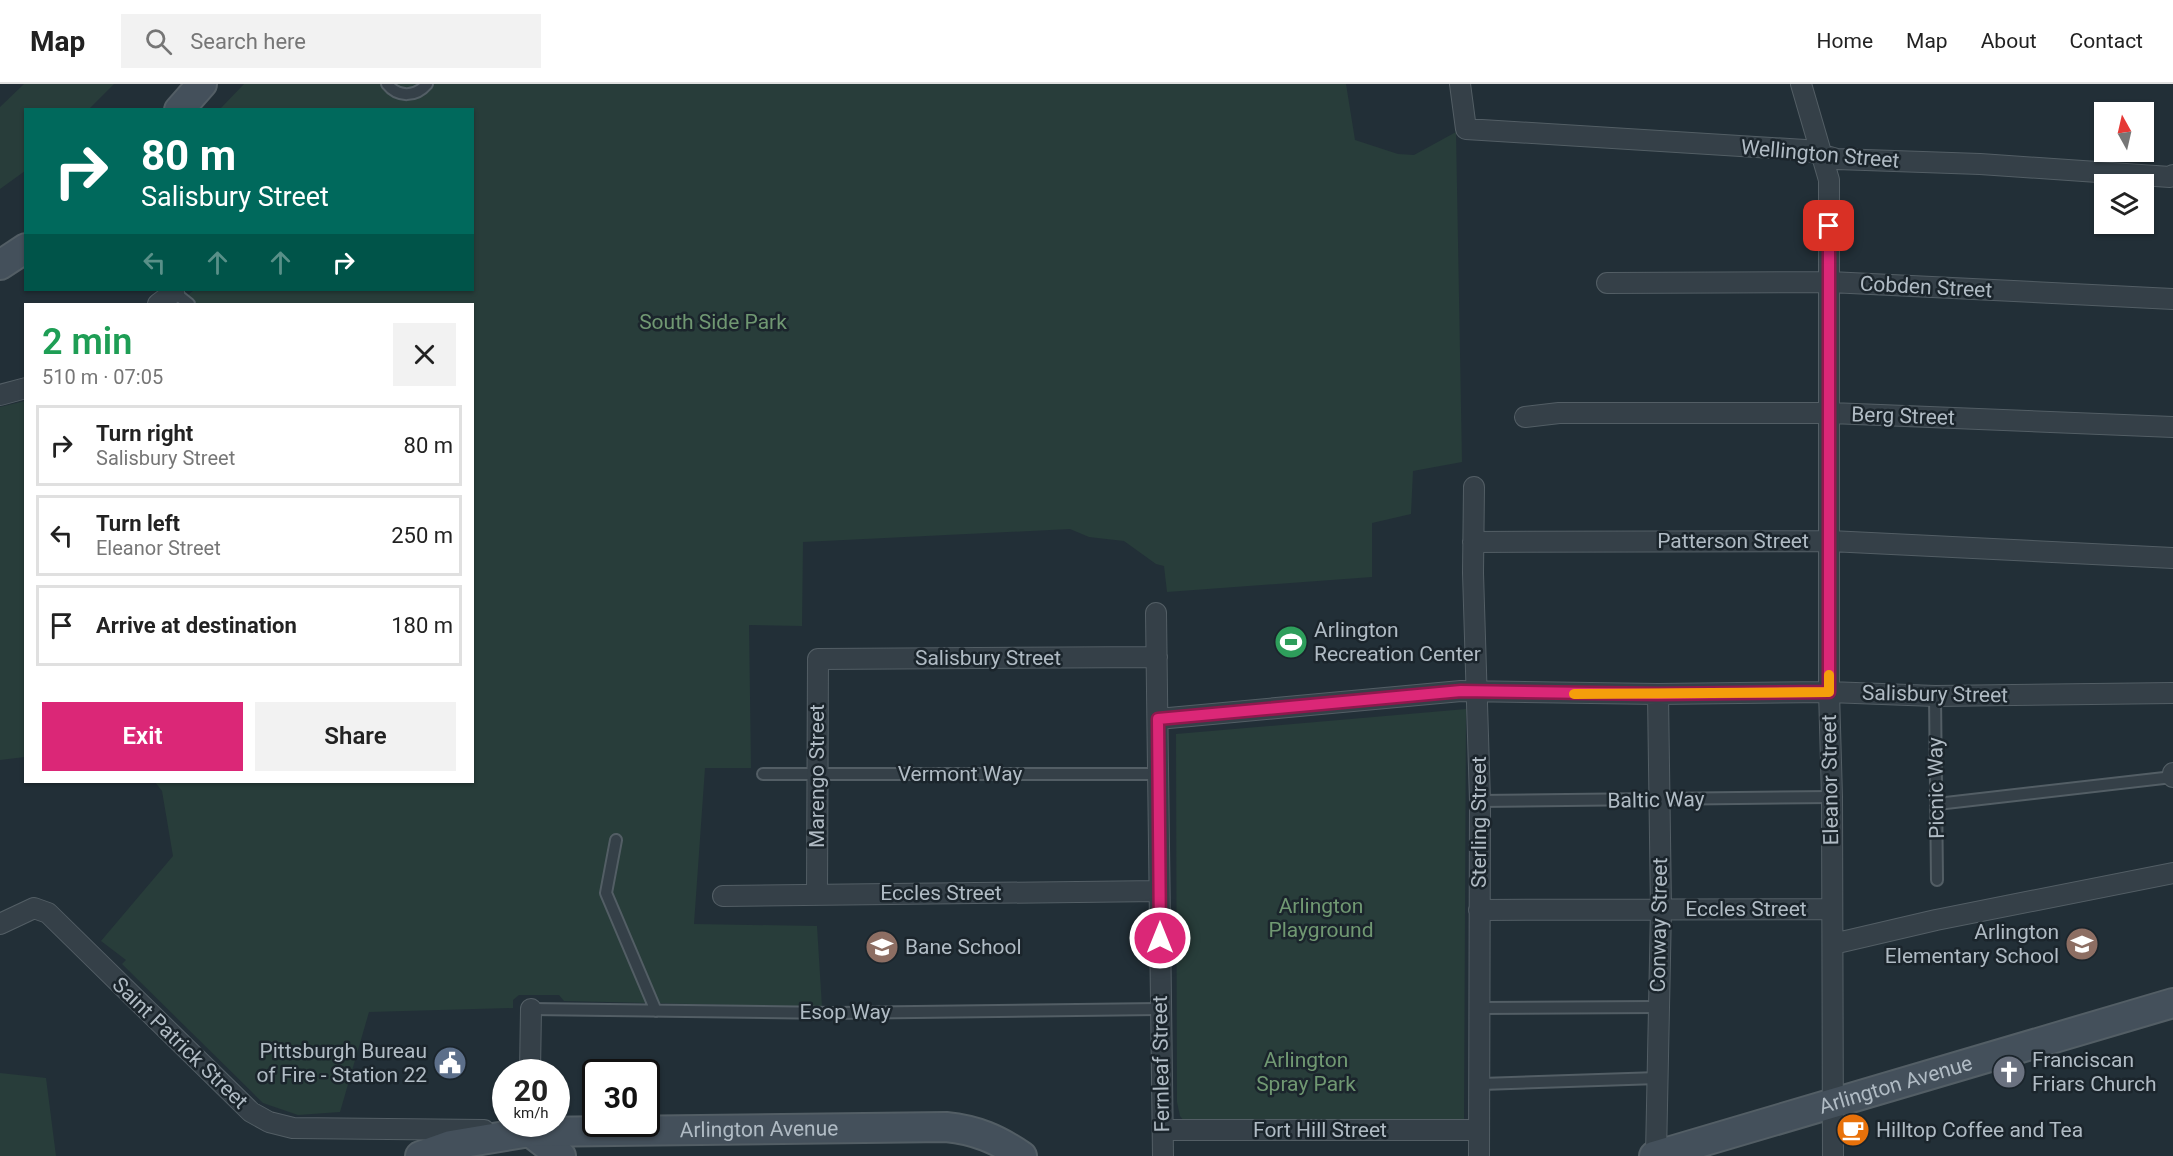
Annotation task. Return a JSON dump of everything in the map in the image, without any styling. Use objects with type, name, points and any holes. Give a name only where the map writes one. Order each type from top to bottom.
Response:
[{"type":"street","name":"Wellington Street","points":[[1460,84],[1467,129],[1805,150],[1837,159],[1980,164],[2170,177],[2173,175]]},
{"type":"street","name":"Eleanor Street","points":[[1801,84],[1829,180],[1831,413],[1829,692],[1832,797],[1833,1156]]},
{"type":"street","points":[[0,265],[24,250]]},
{"type":"street","name":"Cobden Street","points":[[1607,283],[1830,282],[2173,299]]},
{"type":"street","points":[[160,303],[180,295]]},
{"type":"street","points":[[0,395],[24,389]]},
{"type":"street","name":"Berg Street","points":[[1525,417],[1559,413],[1831,413],[2173,427]]},
{"type":"street","name":"Sterling Street","points":[[1474,488],[1473,542],[1480,801],[1479,1156]]},
{"type":"street","name":"Patterson Street","points":[[1473,542],[1830,541],[2173,558]]},
{"type":"street","name":"Fernleaf Street","points":[[1156,613],[1163,1156]]},
{"type":"street","name":"Salisbury Street","points":[[818,659],[1157,657]]},
{"type":"street","name":"Marengo Street","points":[[817,894],[818,659]]},
{"type":"street","name":"Salisbury Street","points":[[1158,719],[1461,691],[1658,694],[1829,692],[1935,696],[2173,693]]},
{"type":"street","name":"Conway Street","points":[[1655,1156],[1661,909],[1658,694]]},
{"type":"street","points":[[1833,944],[1936,920],[2173,873]]},
{"type":"street","name":"Eccles Street","points":[[723,896],[1160,891]]},
{"type":"street","name":"Saint Patrick Street","points":[[0,924],[34,908],[48,913],[250,1112],[268,1122],[293,1128],[492,1128]]},
{"type":"street","name":"Eccles Street","points":[[1479,910],[1832,909]]},
{"type":"street","name":"Arlington Avenue","points":[[1655,1156],[2173,1003]]},
{"type":"street","points":[[530,1059],[531,1009]]},
{"type":"street","name":"Arlington Avenue","points":[[570,1128],[946,1127],[972,1130],[996,1138],[1022,1156]]},
{"type":"street","name":"Fort Hill Street","points":[[1163,1130],[1478,1130]]},
{"type":"street","name":"Arlington Avenue","points":[[420,1156],[451,1145],[492,1136]]},
{"type":"street","points":[[540,1137],[561,1156]]},
{"type":"lane","points":[[387,84],[398,93],[405,95],[420,91],[427,84]]},
{"type":"lane","name":"Picnic Way","points":[[1935,696],[1937,880]]},
{"type":"lane","name":"Vermont Way","points":[[763,774],[1157,774]]},
{"type":"lane","points":[[1937,804],[2173,777]]},
{"type":"lane","name":"Baltic Way","points":[[1480,801],[1659,801],[1832,797]]},
{"type":"lane","points":[[616,840],[606,893],[656,1011]]},
{"type":"lane","points":[[1480,1008],[1657,1006]]},
{"type":"lane","name":"Esop Way","points":[[531,1009],[834,1013],[1160,1009]]},
{"type":"lane","points":[[1481,1084],[1658,1078]]},
{"type":"green space","points":[[24,84],[114,84],[90,108],[24,108],[24,172],[0,189],[0,107]]},
{"type":"green space","name":"South Side Park","points":[[244,84],[1346,84],[1355,140],[1398,154],[1414,155],[1456,132],[1462,462],[1413,471],[1411,514],[1372,523],[1372,577],[1167,592],[1164,566],[1156,564],[1124,541],[1089,537],[1070,529],[803,542],[802,626],[749,625],[751,768],[705,768],[694,924],[817,926],[822,1007],[564,1001],[559,995],[519,995],[513,1000],[513,1008],[369,1012],[340,1112],[298,1115],[263,1103],[122,964],[126,960],[101,941],[173,856],[162,791],[156,783],[474,783],[474,303],[178,303],[193,291],[474,291],[474,108],[221,108]]},
{"type":"green space","points":[[24,401],[24,757],[0,760],[0,407]]},
{"type":"green space","name":"Arlington Playground","points":[[1466,709],[1464,1120],[1184,1121],[1180,1116],[1177,1102],[1176,734]]},
{"type":"green space","points":[[0,1073],[46,1078],[56,1156],[0,1156]]},
{"type":"slow traffic","points":[[1574,694],[1829,692],[1829,675]]},
{"type":"place","name":"Arlington Recreation Center","points":[[1291,642]]},
{"type":"place","name":"Arlington Elementary School","points":[[2082,944]]},
{"type":"place","name":"Bane School","points":[[882,947]]},
{"type":"place","name":"Pittsburgh Bureau of Fire - Station 22","points":[[450,1063]]},
{"type":"place","name":"Franciscan Friars Church","points":[[2009,1072]]},
{"type":"place","name":"Hilltop Coffee and Tea","points":[[1853,1130]]},
{"type":"route","points":[[1160,938],[1158,719],[1461,691],[1658,694],[1829,692],[1831,421],[1829,226]]},
{"type":"park label","name":"Arlington Spray Park","points":[[1306,1072]]}]
